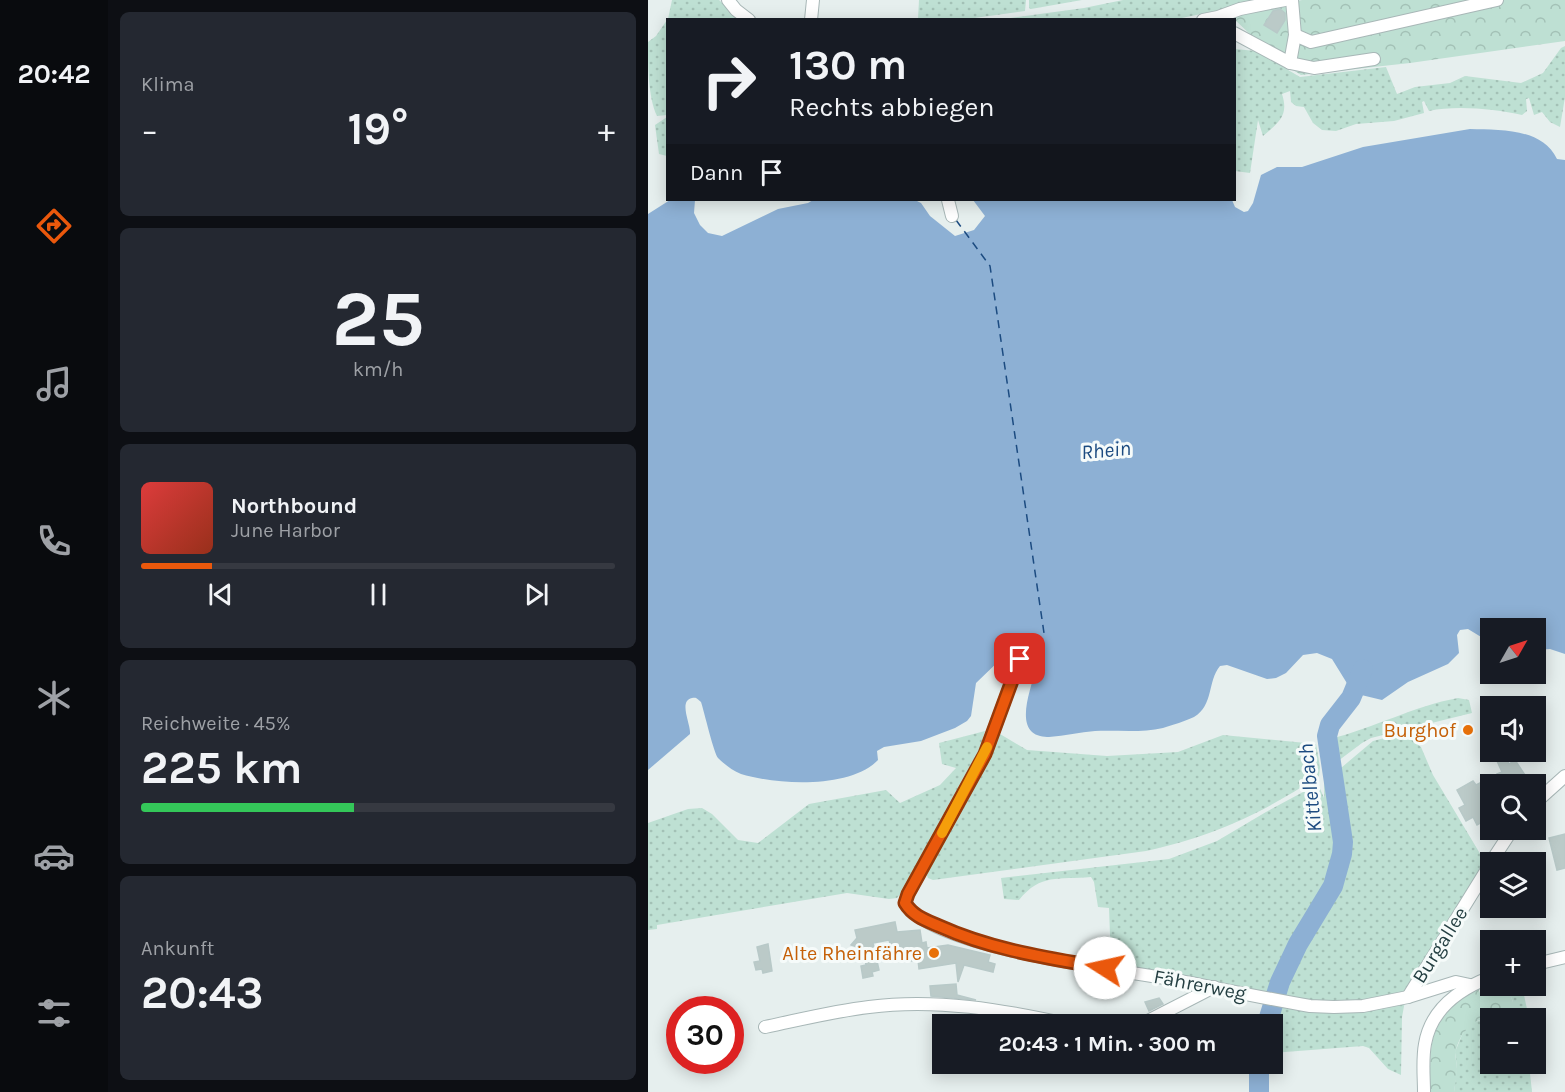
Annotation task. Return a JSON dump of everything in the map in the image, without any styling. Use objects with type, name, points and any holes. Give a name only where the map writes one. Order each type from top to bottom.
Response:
[{"type":"street","points":[[728,0],[746,18]]},
{"type":"street","points":[[811,18],[813,0]]},
{"type":"street","points":[[1219,18],[1240,9],[1285,0]]},
{"type":"street","points":[[1290,63],[1295,35],[1292,0]]},
{"type":"street","points":[[1295,35],[1311,42],[1497,0]]},
{"type":"street","points":[[1236,34],[1290,63],[1314,68],[1374,59]]},
{"type":"street","points":[[948,201],[952,216]]},
{"type":"street","name":"Fährerweg","points":[[1020,659],[985,754],[908,894],[905,903],[909,910],[957,934],[987,945],[1287,1002],[1334,1007],[1363,1006],[1408,997],[1456,982],[1470,985]]},
{"type":"street","points":[[1546,793],[1565,776]]},
{"type":"street","name":"Burgallee","points":[[1408,997],[1480,881]]},
{"type":"street","points":[[1546,960],[1564,957]]},
{"type":"street","points":[[1424,1092],[1424,1046],[1434,1017],[1447,1001],[1470,985],[1480,981]]},
{"type":"street","points":[[1164,1014],[1214,987]]},
{"type":"street","points":[[765,1027],[870,1006],[939,1004],[1022,1014]]},
{"type":"green space","points":[[672,0],[719,0],[736,16],[736,18],[668,18]]},
{"type":"green space","points":[[919,0],[1026,0],[1025,11],[974,18],[918,18]]},
{"type":"green space","points":[[1029,0],[1082,0],[1031,9]]},
{"type":"green space","points":[[1123,0],[1268,0],[1182,18],[1010,18]]},
{"type":"green space","points":[[1302,0],[1565,0],[1565,41],[1410,63],[1301,75],[1251,43],[1254,38],[1236,21],[1236,18],[1233,18],[1241,12]]},
{"type":"green space","points":[[666,21],[666,115],[657,116],[648,71],[648,42],[656,36]]},
{"type":"green space","points":[[1565,46],[1565,97],[1560,127],[1550,122],[1542,112],[1534,115],[1529,98],[1526,99],[1527,111],[1522,115],[1476,109],[1451,108],[1429,111],[1424,101],[1422,102],[1424,113],[1394,121],[1356,124],[1336,131],[1322,130],[1313,123],[1304,107],[1296,106],[1291,102],[1290,91],[1282,94],[1284,108],[1281,118],[1263,136],[1258,120],[1250,173],[1236,171],[1236,49],[1256,51],[1300,77],[1386,67],[1397,94],[1415,87],[1450,83],[1465,76],[1521,83],[1543,73],[1561,48]]},
{"type":"green space","points":[[666,118],[666,156],[659,154],[655,125]]},
{"type":"green space","points":[[1458,698],[1469,700],[1472,713],[1371,738],[1334,764],[1330,739],[1426,706]]},
{"type":"green space","points":[[985,731],[980,750],[903,891],[897,898],[847,893],[657,925],[657,929],[648,930],[648,823],[688,809],[702,808],[712,814],[738,840],[758,843],[809,804],[886,790],[900,803],[940,785],[956,768],[942,764],[939,743]]},
{"type":"green space","points":[[1404,733],[1421,747],[1433,775],[1480,854],[1480,880],[1408,994],[1334,1005],[1276,997],[1281,983],[1332,894],[1345,857],[1347,841],[1335,773],[1373,741]]},
{"type":"green space","points":[[1000,734],[1027,750],[1107,756],[1178,752],[1223,735],[1316,744],[1320,767],[1319,776],[1277,802],[1236,822],[1171,845],[1146,851],[933,880],[928,878],[926,873],[989,759]]},
{"type":"green space","points":[[1330,779],[1338,832],[1335,871],[1330,885],[1266,993],[1117,966],[1111,962],[1109,908],[1098,907],[1091,877],[1051,879],[1035,885],[1019,900],[1004,899],[1001,878],[1169,859],[1217,841],[1318,784],[1324,798],[1324,781]]},
{"type":"green space","points":[[1477,986],[1480,996],[1511,996],[1513,1002],[1511,1008],[1480,1008],[1480,1020],[1464,1033],[1455,1052],[1457,1072],[1454,1092],[1430,1092],[1432,1043],[1436,1031],[1449,1010]]},
{"type":"green space","points":[[1511,996],[1524,996],[1527,1008],[1504,1008],[1513,1002]]},
{"type":"green space","points":[[1405,1001],[1402,1017],[1401,1075],[1388,1069],[1369,1048],[1363,1046],[1283,1052],[1283,1014],[1274,1014],[1277,1006],[1285,1008],[1286,1006]]},
{"type":"green space","points":[[1480,1020],[1480,1074],[1530,1074],[1532,1092],[1454,1092],[1457,1068],[1455,1052],[1462,1035],[1470,1024]]},
{"type":"water","name":"Rhein","points":[[1470,129],[1507,131],[1531,136],[1541,141],[1557,159],[1565,160],[1565,654],[1546,649],[1546,618],[1480,618],[1480,636],[1468,629],[1460,630],[1457,635],[1459,653],[1448,664],[1408,682],[1382,700],[1353,693],[1332,659],[1317,653],[1303,655],[1286,673],[1276,678],[1267,679],[1227,665],[1220,666],[1213,679],[1208,700],[1200,712],[1194,717],[1167,727],[1138,731],[1095,731],[1049,737],[1032,732],[1026,719],[1027,702],[1035,671],[1020,659],[1003,657],[976,683],[971,716],[967,721],[921,741],[884,747],[877,751],[878,760],[866,769],[850,776],[832,780],[793,782],[774,781],[738,773],[716,755],[701,702],[697,698],[688,700],[685,708],[690,734],[648,770],[648,214],[668,201],[695,201],[694,213],[700,225],[708,233],[722,236],[778,209],[811,201],[917,201],[930,216],[955,236],[974,230],[985,216],[974,201],[1232,201],[1235,207],[1244,212],[1248,211],[1253,203],[1261,175],[1277,167],[1302,167],[1363,147]]},
{"type":"building","points":[[1280,9],[1285,13],[1285,20],[1277,33],[1264,25],[1273,11]]},
{"type":"building","points":[[1498,762],[1509,764],[1516,762],[1524,774],[1497,774],[1502,772]]},
{"type":"building","points":[[1473,781],[1476,785],[1480,783],[1480,823],[1477,825],[1473,817],[1466,821],[1459,808],[1465,805],[1457,790]]},
{"type":"building","points":[[1565,834],[1565,868],[1557,870],[1549,838]]},
{"type":"building","points":[[895,922],[897,932],[920,930],[922,943],[926,942],[927,948],[948,945],[990,955],[988,962],[995,964],[993,972],[964,965],[958,982],[956,963],[919,969],[918,960],[904,962],[902,957],[895,959],[889,940],[873,943],[879,970],[872,972],[873,976],[863,978],[861,966],[866,965],[863,949],[851,945],[857,938],[855,930]]},
{"type":"building","points":[[768,944],[772,971],[763,973],[762,969],[756,970],[754,962],[760,961],[757,947]]},
{"type":"building","points":[[956,984],[957,995],[976,1000],[931,996],[930,986]]},
{"type":"building","points":[[1159,998],[1163,1004],[1149,1011],[1145,1002]]},
{"type":"waterway","name":"Kittelbach","points":[[1270,1014],[1280,982],[1298,944],[1333,886],[1342,854],[1343,842],[1327,736],[1330,725],[1351,698],[1363,669]]},
{"type":"waterway","name":"Kittelbach","points":[[1259,1074],[1259,1092]]},
{"type":"ferry route","points":[[956,220],[990,266],[1044,633],[1022,656]]},
{"type":"slow traffic","points":[[942,833],[987,747]]},
{"type":"place","name":"Burghof","points":[[1468,730]]},
{"type":"place","name":"Alte Rheinfähre","points":[[934,953]]},
{"type":"route","points":[[1020,659],[985,754],[905,903],[909,910],[918,916],[987,945],[1105,968]]}]
